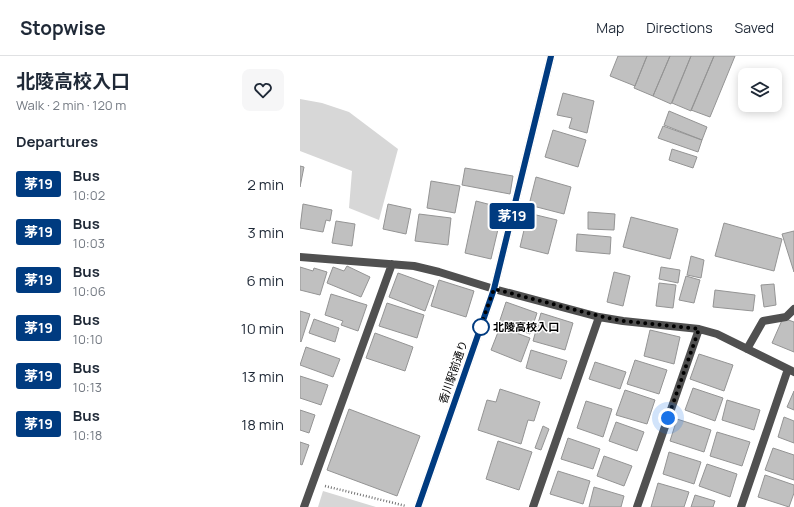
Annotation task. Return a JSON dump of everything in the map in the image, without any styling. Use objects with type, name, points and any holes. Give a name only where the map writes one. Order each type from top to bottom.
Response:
[{"type":"street","name":"香川駅前通り","points":[[418,507],[494,289],[551,56]]},
{"type":"street","points":[[300,257],[414,266],[494,289],[599,316],[623,321],[699,329],[717,334],[791,370],[741,507]]},
{"type":"street","points":[[304,507],[392,264]]},
{"type":"street","points":[[747,349],[763,321],[786,317],[794,309]]},
{"type":"street","points":[[533,507],[599,316]]},
{"type":"street","points":[[637,507],[699,329]]},
{"type":"path","points":[[313,484],[411,507]]},
{"type":"shaded area","points":[[300,99],[322,103],[349,112],[398,149],[379,220],[349,208],[352,171],[300,151]]},
{"type":"shaded area","points":[[323,491],[376,507],[318,507]]},
{"type":"building","points":[[618,56],[647,56],[635,86],[610,76]]},
{"type":"building","points":[[647,56],[670,56],[653,96],[634,88]]},
{"type":"building","points":[[670,56],[691,56],[671,104],[653,96]]},
{"type":"building","points":[[691,56],[714,56],[691,111],[672,103]]},
{"type":"building","points":[[714,56],[735,56],[710,117],[691,110]]},
{"type":"building","points":[[563,93],[594,101],[587,133],[569,128],[572,118],[557,115]]},
{"type":"building","points":[[669,111],[707,127],[702,140],[664,125]]},
{"type":"building","points":[[663,126],[702,140],[698,152],[658,138]]},
{"type":"building","points":[[553,130],[586,140],[578,167],[545,157]]},
{"type":"building","points":[[672,149],[697,157],[693,168],[669,160]]},
{"type":"building","points":[[300,166],[304,167],[300,187]]},
{"type":"building","points":[[465,168],[513,176],[510,194],[462,185]]},
{"type":"building","points":[[536,177],[571,187],[564,214],[529,205]]},
{"type":"building","points":[[431,181],[460,186],[455,213],[427,208]]},
{"type":"building","points":[[476,201],[503,208],[491,259],[465,253]]},
{"type":"building","points":[[303,204],[332,210],[330,221],[326,220],[323,232],[300,228]]},
{"type":"building","points":[[388,204],[411,209],[406,234],[383,229]]},
{"type":"building","points":[[588,212],[615,214],[614,230],[588,229]]},
{"type":"building","points":[[528,213],[557,220],[548,254],[520,247]]},
{"type":"building","points":[[419,214],[451,218],[448,245],[415,241]]},
{"type":"building","points":[[631,217],[678,229],[670,259],[623,247]]},
{"type":"building","points":[[336,221],[355,224],[352,246],[332,243]]},
{"type":"building","points":[[724,223],[782,239],[774,271],[715,256]]},
{"type":"building","points":[[794,231],[794,272],[782,234]]},
{"type":"building","points":[[577,234],[611,237],[610,254],[576,251]]},
{"type":"building","points":[[691,256],[704,260],[701,278],[687,275]]},
{"type":"building","points":[[347,266],[370,277],[361,297],[327,283],[333,267],[344,271]]},
{"type":"building","points":[[300,267],[313,271],[314,268],[327,272],[320,295],[300,290]]},
{"type":"building","points":[[661,267],[680,270],[678,283],[659,279]]},
{"type":"building","points":[[614,272],[630,276],[623,306],[607,302]]},
{"type":"building","points":[[398,273],[434,286],[425,311],[389,297]]},
{"type":"building","points":[[686,276],[700,280],[694,303],[679,300]]},
{"type":"building","points":[[439,280],[474,291],[466,317],[431,306]]},
{"type":"building","points":[[659,283],[676,285],[673,308],[656,306]]},
{"type":"building","points":[[774,284],[776,305],[764,307],[761,285]]},
{"type":"building","points":[[715,290],[755,295],[753,311],[713,307]]},
{"type":"building","points":[[331,294],[367,305],[358,331],[341,325],[343,321],[325,315]]},
{"type":"building","points":[[506,302],[537,313],[530,334],[499,323]]},
{"type":"building","points":[[387,303],[424,315],[417,338],[379,326]]},
{"type":"building","points":[[300,311],[310,314],[301,342],[300,341]]},
{"type":"building","points":[[541,313],[573,323],[565,350],[533,341]]},
{"type":"building","points":[[783,318],[794,322],[794,352],[772,343]]},
{"type":"building","points":[[314,319],[339,328],[335,342],[309,333]]},
{"type":"building","points":[[500,327],[530,338],[521,362],[491,350]]},
{"type":"building","points":[[650,330],[680,337],[674,364],[644,356]]},
{"type":"building","points":[[375,333],[413,347],[405,371],[366,358]]},
{"type":"building","points":[[306,347],[340,359],[333,377],[300,365]]},
{"type":"building","points":[[531,350],[567,361],[561,379],[526,368]]},
{"type":"building","points":[[699,354],[733,365],[724,391],[690,379]]},
{"type":"building","points":[[635,360],[667,370],[659,394],[627,384]]},
{"type":"building","points":[[595,362],[626,372],[620,389],[589,379]]},
{"type":"building","points":[[300,376],[328,385],[321,405],[300,398]]},
{"type":"building","points":[[693,388],[723,398],[715,421],[685,410]]},
{"type":"building","points":[[500,389],[540,402],[534,421],[528,420],[521,444],[478,430],[487,400],[496,402]]},
{"type":"building","points":[[625,390],[655,400],[647,424],[616,415]]},
{"type":"building","points":[[794,391],[794,410],[787,407]]},
{"type":"building","points":[[727,400],[760,410],[754,430],[722,420]]},
{"type":"building","points":[[586,401],[612,409],[603,437],[577,428]]},
{"type":"building","points":[[349,409],[420,436],[397,496],[327,470]]},
{"type":"building","points":[[300,410],[315,415],[309,433],[300,430]]},
{"type":"building","points":[[784,417],[794,421],[794,443],[778,437]]},
{"type":"building","points":[[677,419],[711,430],[704,452],[670,441]]},
{"type":"building","points":[[616,422],[644,432],[637,451],[609,441]]},
{"type":"building","points":[[543,426],[549,429],[541,450],[535,448]]},
{"type":"building","points":[[717,432],[750,442],[742,466],[710,456]]},
{"type":"building","points":[[568,438],[600,449],[593,469],[561,459]]},
{"type":"building","points":[[498,441],[532,452],[519,490],[486,479]]},
{"type":"building","points":[[300,442],[309,445],[302,465],[300,464]]},
{"type":"building","points":[[773,448],[794,455],[794,480],[765,470]]},
{"type":"building","points":[[669,452],[701,462],[694,484],[663,474]]},
{"type":"building","points":[[604,456],[632,466],[624,486],[597,476]]},
{"type":"building","points":[[707,464],[737,474],[730,497],[699,486]]},
{"type":"building","points":[[558,471],[590,481],[583,504],[550,494]]},
{"type":"building","points":[[765,475],[794,485],[794,493],[789,507],[758,497]]},
{"type":"building","points":[[658,483],[689,492],[684,507],[651,507]]},
{"type":"building","points":[[594,487],[624,496],[621,507],[589,507]]},
{"type":"building","points":[[695,495],[715,501],[713,507],[691,507]]},
{"type":"bus line","name":"茅19","points":[[418,507],[494,289],[551,56]]},
{"type":"place","name":"北陵高校入口","points":[[481,327]]},
{"type":"route","points":[[481,327],[478,333],[494,289],[576,311],[623,321],[683,326],[699,329],[668,418]]}]
